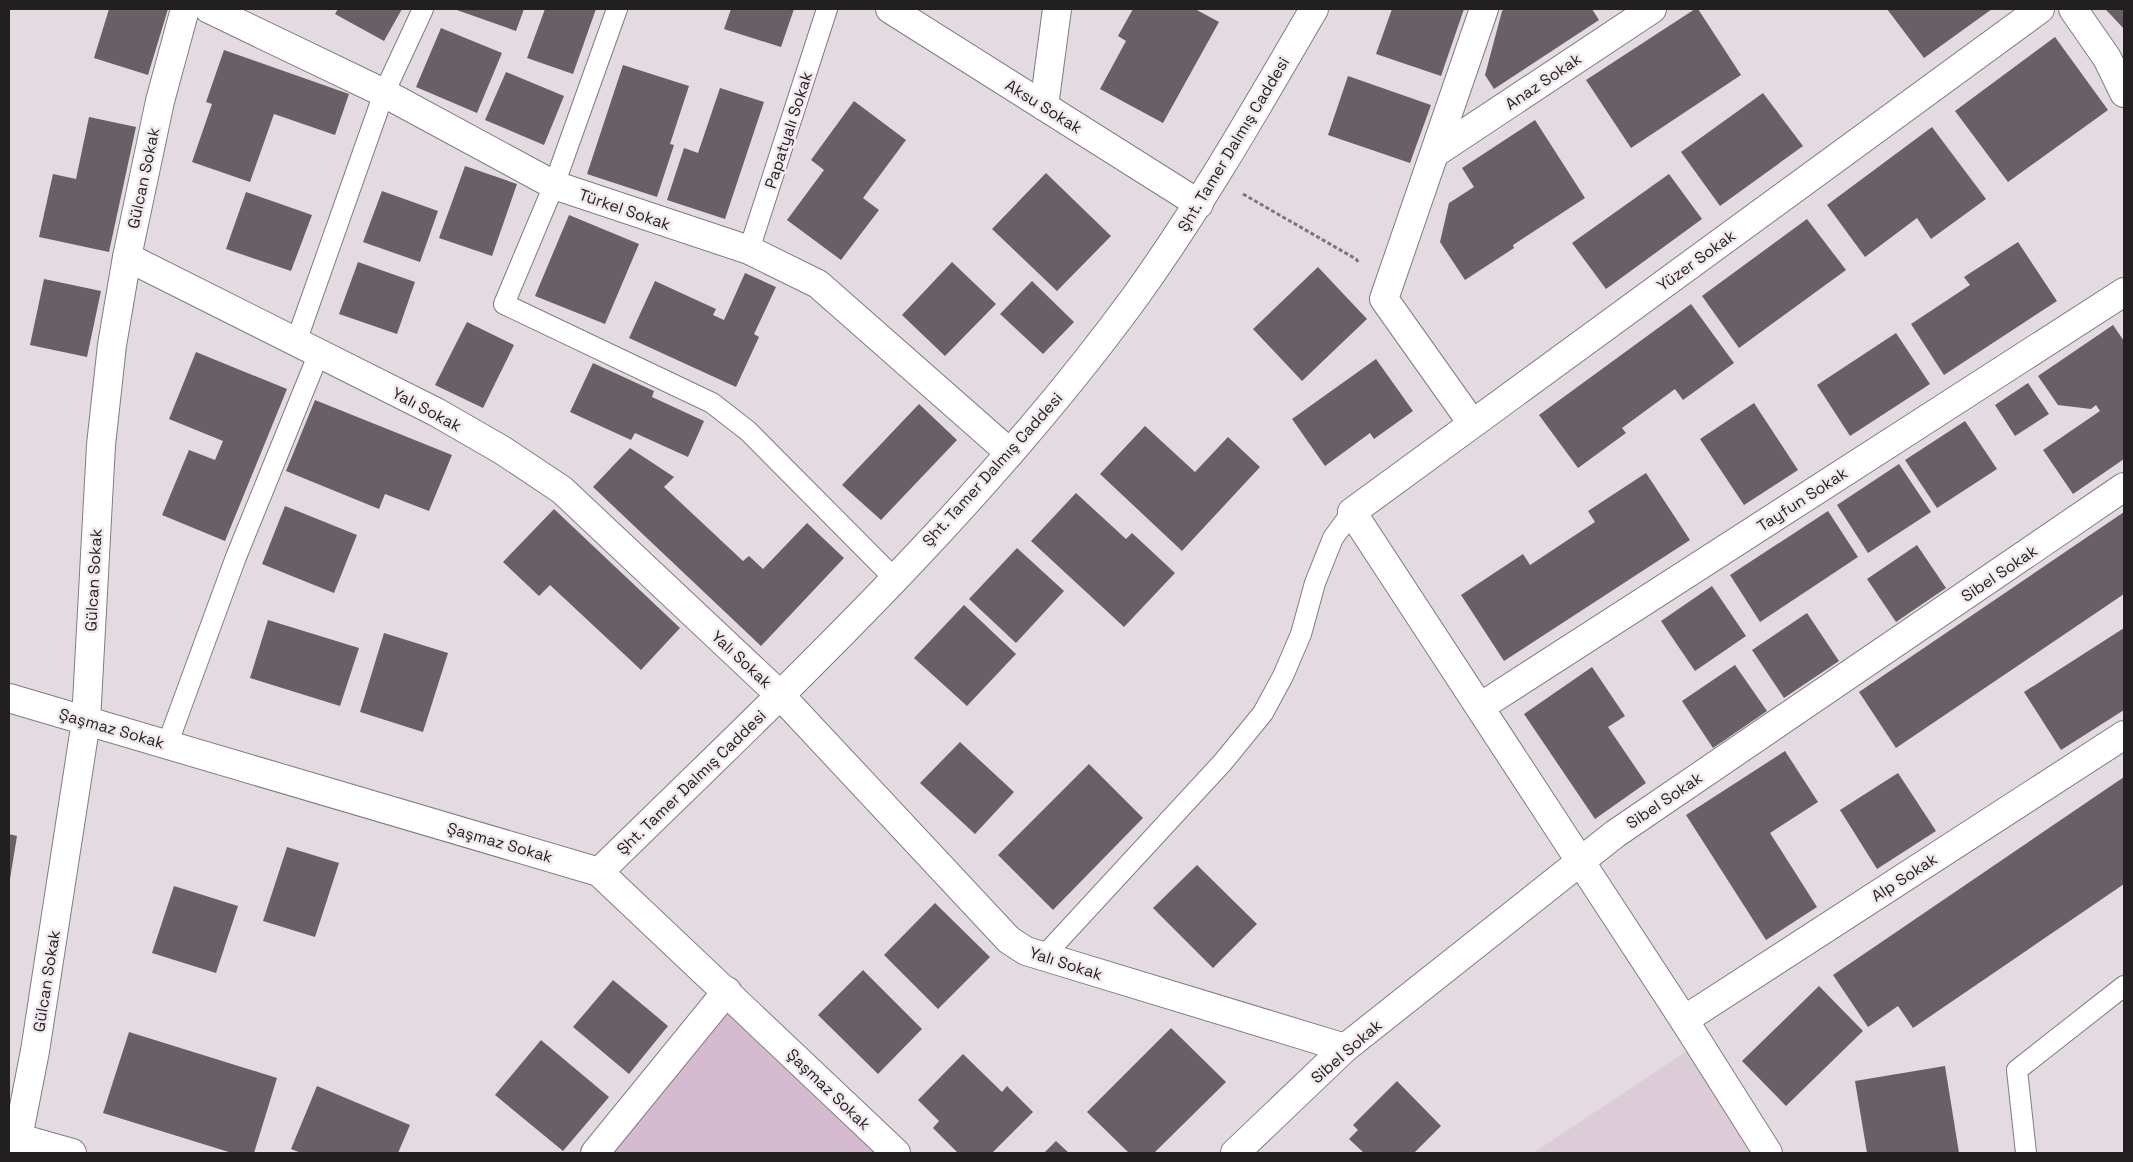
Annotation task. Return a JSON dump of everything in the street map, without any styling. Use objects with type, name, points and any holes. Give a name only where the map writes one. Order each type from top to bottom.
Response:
[{"type":"street","name":"Gülcan Sokak","points":[[17,1146],[35,1051],[86,721],[101,445],[112,345],[127,257],[160,100],[185,9]]},
{"type":"street","name":"Türkel Sokak","points":[[209,9],[384,93],[554,185],[749,250],[818,284],[1010,453]]},
{"type":"street","name":"Aksu Sokak","points":[[890,9],[1199,204]]},
{"type":"street","points":[[1044,106],[1057,9]]},
{"type":"street","name":"Şht. Tamer Dalmış Caddesi","points":[[599,872],[780,695],[894,578],[1010,453],[1070,381],[1135,297],[1199,204],[1314,9]]},
{"type":"street","points":[[1472,423],[1384,298],[1484,9]]},
{"type":"street","name":"Yüzer Sokak","points":[[1352,512],[2040,9]]},
{"type":"street","points":[[2072,9],[2107,58],[2124,93]]},
{"type":"street","name":"Anaz Sokak","points":[[1435,153],[1642,12]]},
{"type":"street","name":"Yalı Sokak","points":[[127,257],[436,412],[502,450],[562,490],[780,695],[1009,940],[1026,951],[1345,1048]]},
{"type":"street","name":"Tayfun Sokak","points":[[1480,707],[2124,292]]},
{"type":"street","name":"Sibel Sokak","points":[[1234,1153],[1345,1048],[1615,834],[2124,487]]},
{"type":"street","points":[[1352,512],[1684,1020],[1768,1153]]},
{"type":"street","name":"Şaşmaz Sokak","points":[[9,698],[599,872],[727,991],[896,1153]]},
{"type":"street","name":"Alp Sokak","points":[[1684,1020],[2124,735]]},
{"type":"street","points":[[594,1153],[727,991]]},
{"type":"street","points":[[17,1146],[72,1153]]},
{"type":"lane","points":[[167,745],[236,557],[307,347],[384,93],[423,9]]},
{"type":"lane","points":[[617,9],[554,185],[504,304],[712,403],[748,431],[894,578]]},
{"type":"lane","name":"Papatyalı Sokak","points":[[749,250],[828,9]]},
{"type":"lane","points":[[1044,956],[1223,762],[1263,713],[1283,676],[1301,634],[1315,583],[1332,538],[1352,512]]},
{"type":"lane","points":[[2026,1153],[2017,1070],[2124,986]]},
{"type":"path","points":[[1215,178],[1356,259],[1384,298]]},
{"type":"shaded area","points":[[727,991],[896,1153],[595,1153]]},
{"type":"shaded area","points":[[1699,1043],[1768,1153],[1533,1153]]},
{"type":"building","points":[[109,9],[168,9],[148,75],[94,58]]},
{"type":"building","points":[[338,9],[402,9],[384,41],[335,14]]},
{"type":"building","points":[[454,9],[524,9],[516,31]]},
{"type":"building","points":[[545,9],[596,9],[573,74],[527,58]]},
{"type":"building","points":[[731,9],[794,9],[781,47],[724,29]]},
{"type":"building","points":[[1133,9],[1195,9],[1219,22],[1163,123],[1100,89],[1126,41],[1118,36]]},
{"type":"building","points":[[1392,9],[1464,9],[1441,76],[1376,54]]},
{"type":"building","points":[[1505,9],[1592,9],[1599,20],[1494,89],[1485,75],[1502,11]]},
{"type":"building","points":[[1695,9],[1698,9],[1741,75],[1631,148],[1586,80]]},
{"type":"building","points":[[1887,9],[1992,9],[1924,58]]},
{"type":"building","points":[[2105,9],[2124,9],[2124,29],[2111,15]]},
{"type":"building","points":[[441,28],[502,53],[477,113],[416,87]]},
{"type":"building","points":[[2055,37],[2108,110],[2008,182],[1955,111]]},
{"type":"building","points":[[224,50],[349,94],[335,135],[274,114],[250,182],[192,162],[212,104],[206,102]]},
{"type":"building","points":[[623,65],[689,86],[670,144],[674,145],[657,197],[587,174]]},
{"type":"building","points":[[506,72],[564,96],[544,145],[485,120]]},
{"type":"building","points":[[1348,76],[1431,105],[1410,163],[1328,135]]},
{"type":"building","points":[[720,88],[764,102],[725,219],[667,200],[684,148],[698,153]]},
{"type":"building","points":[[1763,93],[1803,146],[1720,206],[1681,152]]},
{"type":"building","points":[[854,101],[906,140],[863,198],[879,210],[841,260],[787,220],[824,170],[811,160]]},
{"type":"building","points":[[89,117],[136,127],[109,252],[39,237],[53,174],[76,179]]},
{"type":"building","points":[[1535,120],[1585,198],[1513,245],[1514,248],[1465,280],[1440,242],[1449,203],[1474,187],[1462,168]]},
{"type":"building","points":[[1932,127],[1986,199],[1931,239],[1917,218],[1865,257],[1827,205]]},
{"type":"building","points":[[465,166],[517,184],[492,256],[439,238]]},
{"type":"building","points":[[1046,173],[1111,236],[1057,291],[992,229]]},
{"type":"building","points":[[1669,174],[1702,219],[1606,289],[1572,243]]},
{"type":"building","points":[[382,191],[438,211],[420,262],[363,242]]},
{"type":"building","points":[[246,192],[312,215],[291,271],[226,249]]},
{"type":"building","points":[[569,215],[639,244],[605,324],[535,296]]},
{"type":"building","points":[[1807,219],[1846,270],[1739,348],[1702,296]]},
{"type":"building","points":[[2018,242],[2057,301],[1944,375],[1911,324],[1970,285],[1964,277]]},
{"type":"building","points":[[358,262],[415,282],[397,334],[339,314]]},
{"type":"building","points":[[952,262],[996,304],[945,356],[902,315]]},
{"type":"building","points":[[1318,267],[1367,319],[1302,381],[1253,329]]},
{"type":"building","points":[[745,273],[776,287],[754,334],[759,337],[736,387],[629,338],[655,281],[716,309],[713,315],[724,320]]},
{"type":"building","points":[[44,279],[101,291],[87,357],[30,345]]},
{"type":"building","points":[[1032,281],[1074,322],[1043,354],[1000,314]]},
{"type":"building","points":[[1691,304],[1734,363],[1683,400],[1675,389],[1622,428],[1626,433],[1578,468],[1539,415]]},
{"type":"building","points":[[467,322],[514,345],[483,408],[435,385]]},
{"type":"building","points":[[2113,325],[2124,341],[2124,459],[2073,494],[2043,450],[2100,411],[2096,405],[2091,409],[2058,405],[2038,376]]},
{"type":"building","points":[[1896,333],[1930,384],[1850,436],[1817,385]]},
{"type":"building","points":[[196,352],[287,389],[225,541],[162,515],[189,450],[215,460],[223,441],[169,419]]},
{"type":"building","points":[[1376,359],[1413,411],[1374,439],[1370,433],[1325,466],[1292,419]]},
{"type":"building","points":[[593,363],[654,391],[652,397],[704,421],[688,457],[635,433],[631,440],[570,412]]},
{"type":"building","points":[[2028,383],[2049,414],[2015,436],[1995,405]]},
{"type":"building","points":[[315,400],[452,455],[429,511],[385,494],[379,509],[286,471]]},
{"type":"building","points":[[1754,403],[1798,470],[1744,505],[1700,439]]},
{"type":"building","points":[[919,404],[957,440],[881,520],[842,485]]},
{"type":"building","points":[[1965,421],[1997,469],[1937,508],[1905,460]]},
{"type":"building","points":[[1145,426],[1195,472],[1228,437],[1260,467],[1182,551],[1100,474]]},
{"type":"building","points":[[630,448],[674,477],[664,487],[743,561],[749,556],[763,569],[807,523],[844,558],[761,646],[593,487]]},
{"type":"building","points":[[1899,464],[1931,512],[1868,553],[1837,505]]},
{"type":"building","points":[[1646,473],[1690,540],[1504,661],[1461,595],[1523,554],[1530,565],[1595,522],[1588,511]]},
{"type":"building","points":[[1076,493],[1126,539],[1132,533],[1175,573],[1124,627],[1031,541]]},
{"type":"building","points":[[285,506],[357,535],[334,593],[262,564]]},
{"type":"building","points":[[554,509],[680,628],[641,670],[550,585],[539,596],[503,562]]},
{"type":"building","points":[[1828,511],[1858,557],[1760,622],[1730,575]]},
{"type":"building","points":[[2124,512],[2124,594],[1896,748],[1859,692]]},
{"type":"building","points":[[1917,545],[1946,588],[1896,622],[1867,579]]},
{"type":"building","points":[[1017,548],[1064,591],[1016,643],[969,599]]},
{"type":"building","points":[[1712,586],[1746,636],[1695,671],[1661,621]]},
{"type":"building","points":[[964,605],[1016,654],[967,706],[914,658]]},
{"type":"building","points":[[1807,613],[1839,661],[1784,698],[1752,650]]},
{"type":"building","points":[[268,620],[359,648],[340,706],[250,678]]},
{"type":"building","points":[[2124,628],[2124,710],[2061,750],[2024,692]]},
{"type":"building","points":[[384,633],[448,653],[423,732],[360,712]]},
{"type":"building","points":[[1735,665],[1767,711],[1713,748],[1682,701]]},
{"type":"building","points":[[1592,667],[1625,716],[1608,727],[1646,783],[1595,819],[1524,714]]},
{"type":"building","points":[[960,742],[1014,792],[975,834],[920,783]]},
{"type":"building","points":[[1785,751],[1818,802],[1770,833],[1817,907],[1766,940],[1686,815]]},
{"type":"building","points":[[1089,764],[1143,818],[1053,910],[998,855]]},
{"type":"building","points":[[1898,773],[1936,831],[1877,869],[1840,810]]},
{"type":"building","points":[[2124,777],[2124,884],[1913,1028],[1898,1006],[1868,1027],[1833,975]]},
{"type":"building","points":[[9,834],[17,836],[10,879],[9,879]]},
{"type":"building","points":[[287,847],[339,863],[315,937],[263,921]]},
{"type":"building","points":[[1197,865],[1257,924],[1213,968],[1153,908]]},
{"type":"building","points":[[174,886],[238,906],[216,973],[152,953]]},
{"type":"building","points":[[935,903],[990,957],[938,1009],[884,955]]},
{"type":"building","points":[[863,970],[922,1029],[878,1074],[818,1015]]},
{"type":"building","points":[[613,980],[668,1026],[629,1074],[573,1027]]},
{"type":"building","points":[[1819,986],[1863,1031],[1786,1106],[1742,1061]]},
{"type":"building","points":[[1171,1028],[1226,1082],[1154,1153],[1129,1153],[1087,1112]]},
{"type":"building","points":[[129,1032],[277,1078],[254,1153],[232,1153],[103,1113]]},
{"type":"building","points":[[541,1040],[609,1097],[563,1151],[495,1095]]},
{"type":"building","points":[[963,1054],[1002,1092],[1007,1086],[1033,1112],[992,1153],[958,1153],[933,1128],[939,1121],[918,1100]]},
{"type":"building","points":[[1945,1066],[1959,1153],[1867,1153],[1855,1081]]},
{"type":"building","points":[[1397,1081],[1441,1126],[1414,1153],[1364,1153],[1349,1139],[1358,1130],[1353,1125]]},
{"type":"building","points":[[317,1086],[410,1125],[398,1153],[301,1153],[291,1149]]},
{"type":"building","points":[[1056,1141],[1069,1153],[1044,1153]]}]
